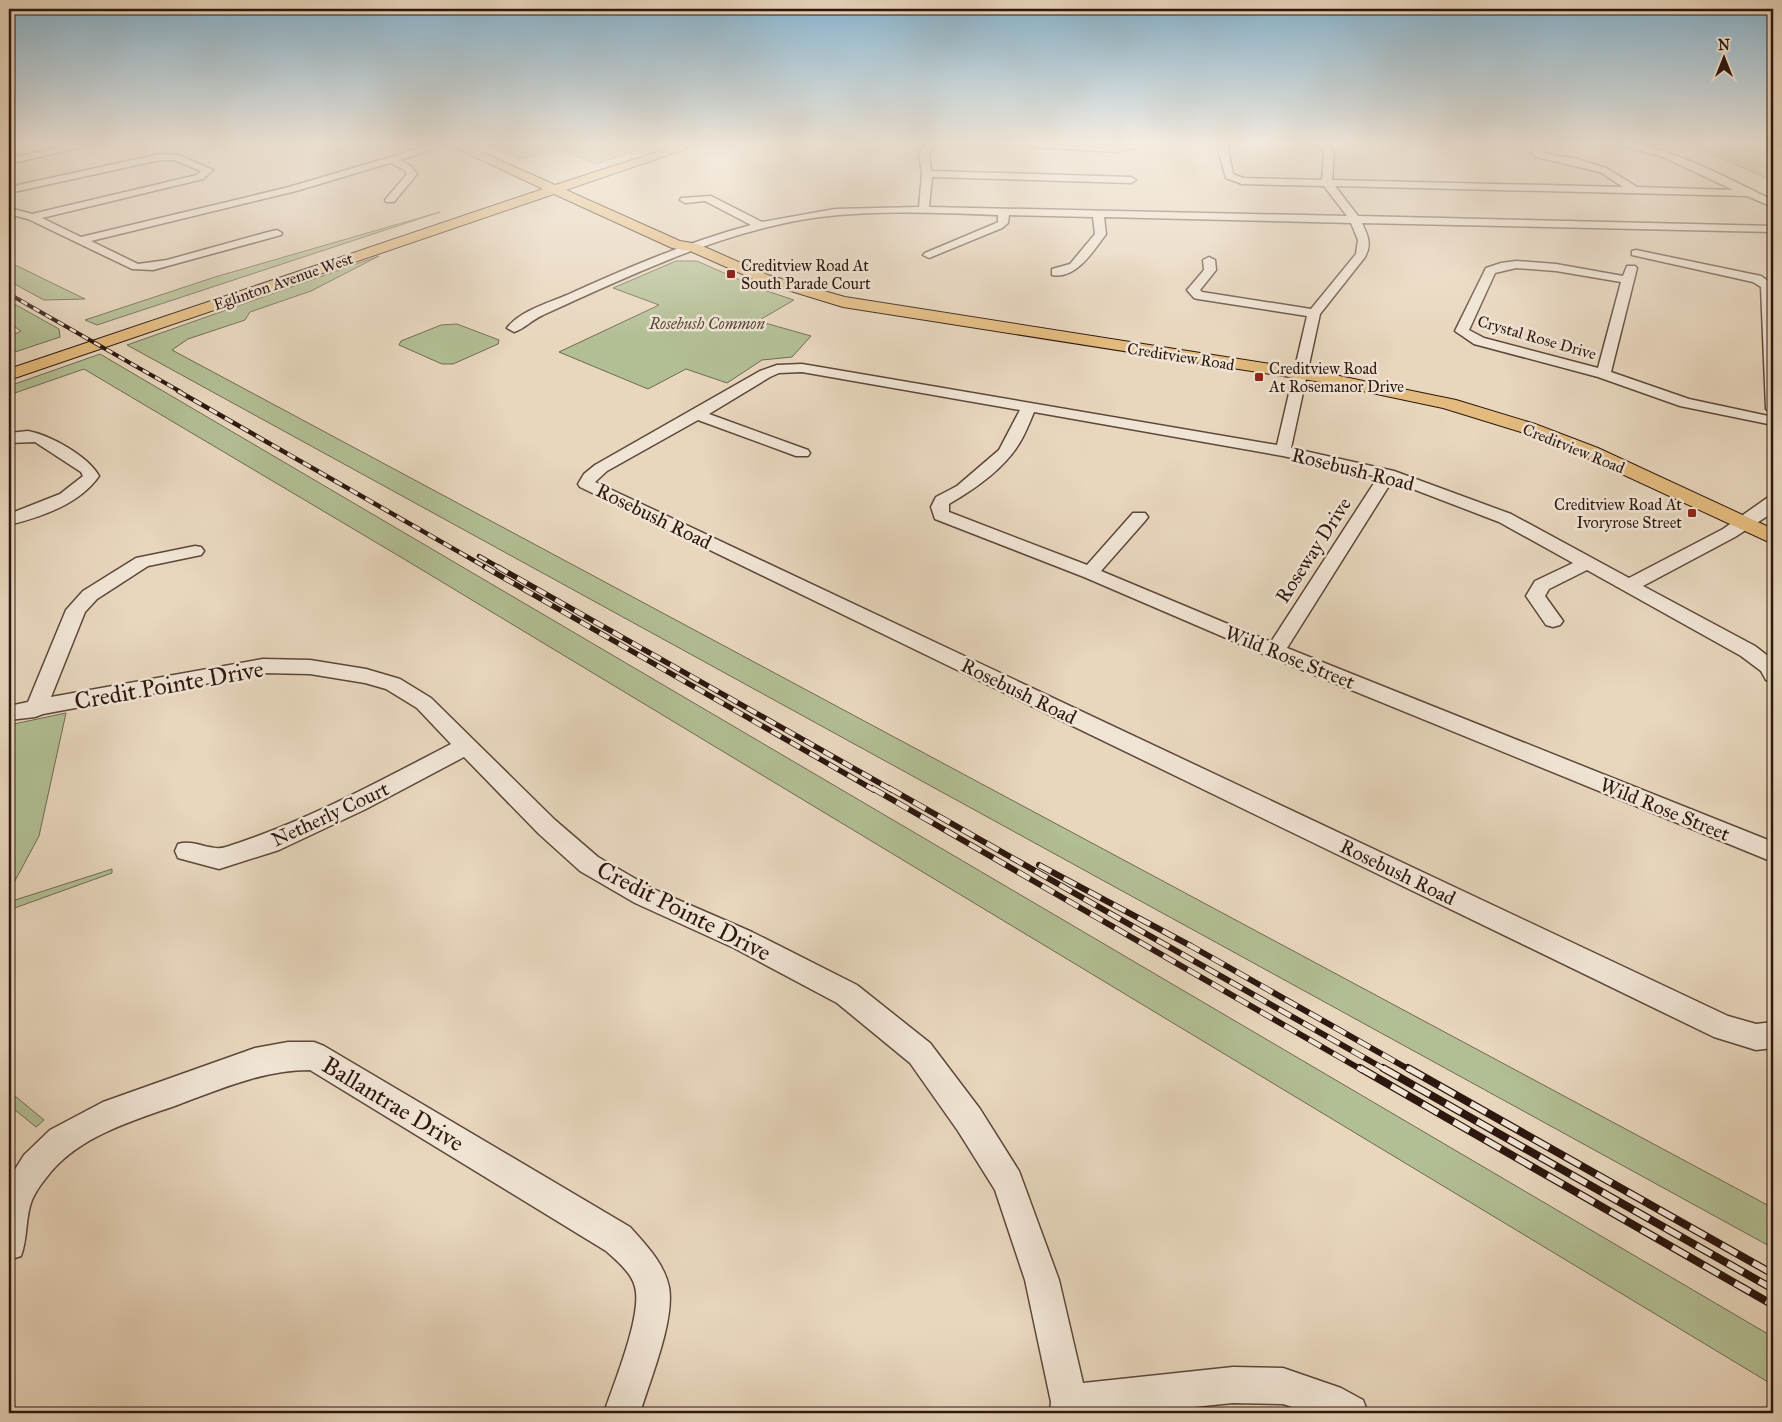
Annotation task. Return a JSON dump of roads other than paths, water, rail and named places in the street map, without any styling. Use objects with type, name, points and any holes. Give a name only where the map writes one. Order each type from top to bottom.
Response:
[{"type":"main road","name":"Eglinton Avenue West","points":[[9,363],[476,208]]},
{"type":"main road","name":"Eglinton Avenue West","points":[[9,374],[481,208]]},
{"type":"main road","name":"Creditview Road","points":[[607,208],[677,245],[693,247],[763,278],[842,302],[1300,374],[1376,387],[1462,407],[1582,448],[1773,537]]},
{"type":"street","points":[[32,217],[65,208]]},
{"type":"street","points":[[81,240],[212,208]]},
{"type":"street","points":[[727,208],[762,226]]},
{"type":"street","points":[[1283,451],[1314,313],[1361,255],[1364,240],[1346,208]]},
{"type":"street","points":[[514,328],[528,317],[693,247],[762,226],[836,212],[924,210],[1612,226],[1772,232]]},
{"type":"street","points":[[9,211],[32,217],[136,267],[150,267],[246,239],[277,233]]},
{"type":"street","points":[[929,255],[998,226],[1003,223],[1004,212]]},
{"type":"street","points":[[1056,272],[1074,266],[1100,234],[1102,228],[1098,214]]},
{"type":"street","points":[[1604,374],[1627,280],[1636,253],[1636,246],[1612,226]]},
{"type":"street","points":[[1636,253],[1742,276],[1767,286],[1773,409]]},
{"type":"street","points":[[1209,260],[1210,270],[1193,290],[1198,295],[1314,313]]},
{"type":"street","name":"Crystal Rose Drive","points":[[1627,280],[1542,266],[1511,265],[1494,267],[1490,271],[1462,331],[1479,341],[1604,374],[1685,403],[1773,421]]},
{"type":"street","name":"Rosebush Road","points":[[1773,675],[1769,667],[1748,651],[1630,584],[1505,518],[1388,474],[1283,451],[788,368],[777,369],[765,374],[697,415],[601,468],[590,477],[586,484],[1724,1028],[1756,1037],[1773,1036]]},
{"type":"street","name":"Wild Rose Street","points":[[1028,409],[1011,445],[963,489],[942,501],[939,507],[941,515],[1090,573],[1274,651],[1773,852]]},
{"type":"street","points":[[697,415],[802,453]]},
{"type":"street","points":[[9,438],[40,438],[88,469],[91,476],[87,484],[75,493],[9,520]]},
{"type":"street","name":"Roseway Drive","points":[[1274,651],[1388,474]]},
{"type":"street","points":[[1630,584],[1729,533],[1741,522],[1759,514],[1773,502]]},
{"type":"street","points":[[1090,573],[1139,517]]},
{"type":"street","points":[[35,710],[76,610],[90,595],[112,579],[142,562],[195,551]]},
{"type":"street","points":[[1553,621],[1534,596],[1542,585],[1588,562]]},
{"type":"street","name":"Credit Pointe Drive","points":[[9,713],[35,710],[221,672],[263,666],[310,667],[343,671],[392,684],[424,703],[547,827],[589,864],[644,896],[743,940],[847,994],[920,1053],[969,1120],[1008,1182],[1042,1280],[1068,1408]]},
{"type":"street","name":"Netherly Court","points":[[187,851],[219,859],[270,843],[358,803],[467,745]]},
{"type":"street","name":"Ballantrae Drive","points":[[9,1244],[16,1196],[35,1166],[61,1141],[103,1116],[255,1062],[288,1056],[314,1056],[618,1239],[637,1260],[652,1286],[652,1313],[622,1413]]},
{"type":"street","points":[[1068,1408],[1233,1385],[1283,1386],[1328,1401],[1350,1413]]},
{"type":"railway","points":[[9,294],[181,392]]},
{"type":"railway","points":[[178,391],[487,568]]},
{"type":"railway","points":[[479,556],[500,568]]},
{"type":"railway","points":[[485,567],[874,790]]},
{"type":"railway","points":[[498,567],[892,790]]},
{"type":"railway","points":[[872,788],[1362,1070]]},
{"type":"railway","points":[[889,788],[1386,1070]]},
{"type":"railway","points":[[1039,865],[1191,946],[1410,1070]]},
{"type":"railway","points":[[1360,1068],[1773,1305]]},
{"type":"railway","points":[[1383,1068],[1773,1289]]},
{"type":"railway","points":[[1408,1068],[1773,1274]]},
{"type":"place","name":"Creditview Road At South Parade Court","points":[[731,274]]},
{"type":"place","name":"Creditview Road At Rosemanor Drive","points":[[1259,377]]},
{"type":"place","name":"Creditview Road At Ivoryrose Street","points":[[1692,513]]},
{"type":"park label","name":"Rosebush Common","points":[[707,323]]}]
